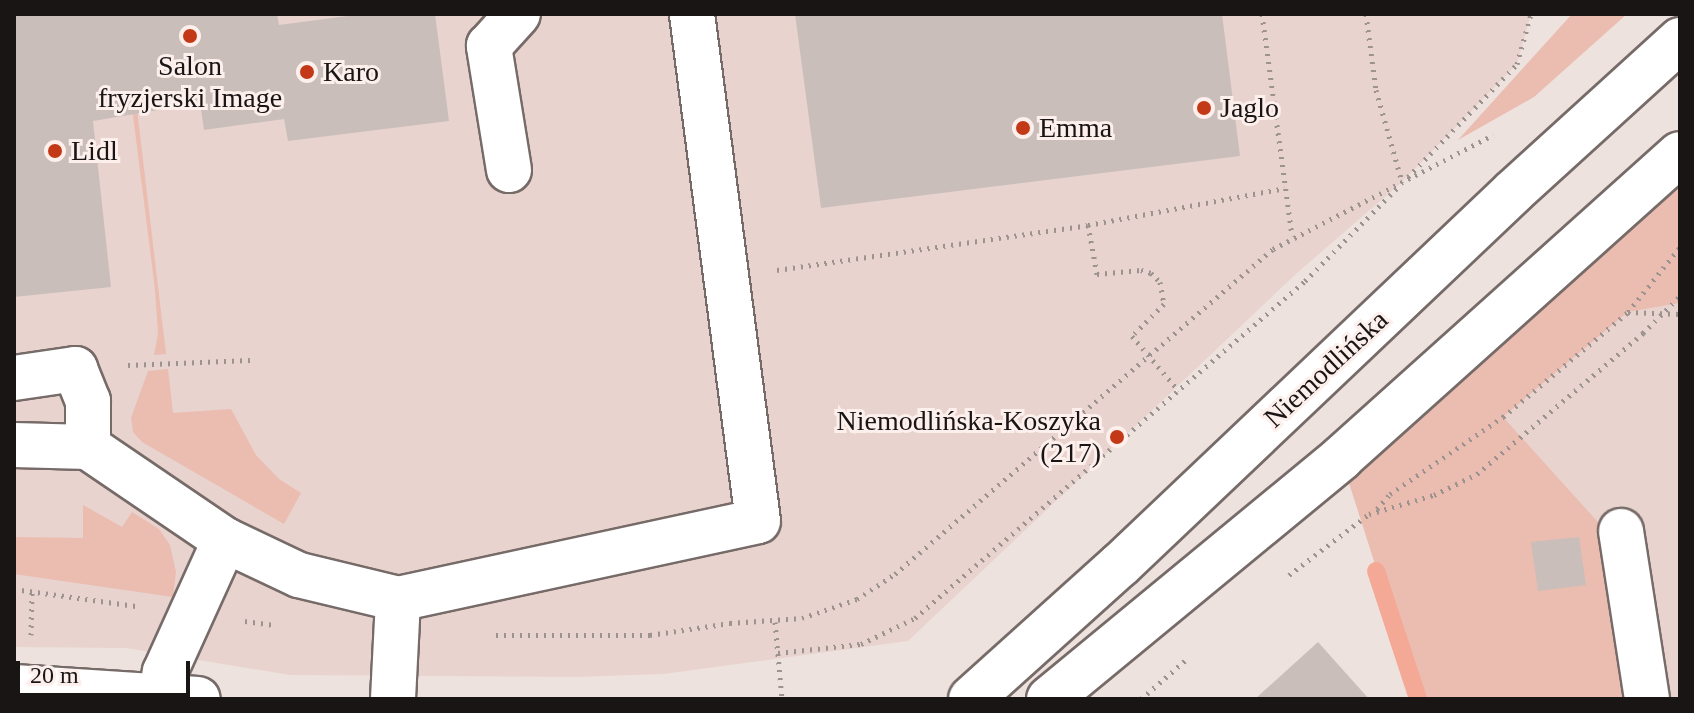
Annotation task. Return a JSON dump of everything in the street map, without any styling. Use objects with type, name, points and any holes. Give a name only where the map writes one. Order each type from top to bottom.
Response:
[{"type":"main road","points":[[509,170],[489,46],[518,14]]},
{"type":"main road","points":[[14,445],[88,447],[225,540],[299,575],[398,599],[758,521],[692,14]]},
{"type":"main road","name":"Niemodlińska","points":[[971,699],[1120,565],[1513,192],[1680,40]]},
{"type":"main road","points":[[1049,699],[1363,439],[1680,154]]},
{"type":"main road","points":[[14,378],[75,369],[88,401],[88,447]]},
{"type":"main road","points":[[1621,531],[1647,699]]},
{"type":"main road","points":[[180,698],[165,672],[225,540]]},
{"type":"main road","points":[[393,699],[398,599]]},
{"type":"main road","points":[[14,687],[180,698]]},
{"type":"path","points":[[1262,14],[1292,236]]},
{"type":"path","points":[[1366,14],[1376,90],[1402,182]]},
{"type":"path","points":[[778,653],[861,644],[915,618],[1305,281],[1517,64],[1531,14]]},
{"type":"path","points":[[599,635],[650,635],[730,623],[775,622],[824,612],[880,585],[1248,267],[1292,236],[1500,131]]},
{"type":"path","points":[[728,278],[1088,225],[1285,188]]},
{"type":"path","points":[[1088,225],[1097,274],[1141,270],[1151,273],[1160,282],[1164,304],[1132,336],[1179,391]]},
{"type":"path","points":[[1287,576],[1377,510],[1390,494],[1503,417],[1628,312],[1680,247]]},
{"type":"path","points":[[1377,510],[1434,495],[1477,474],[1666,313],[1680,296]]},
{"type":"path","points":[[1628,312],[1680,314]]},
{"type":"path","points":[[151,363],[250,360]]},
{"type":"path","points":[[31,644],[32,592]]},
{"type":"path","points":[[775,622],[782,699]]},
{"type":"path","points":[[1141,699],[1196,651]]},
{"type":"shaded area","points":[[14,14],[1531,14],[1517,64],[1402,182],[1296,274],[908,641],[663,674],[575,677],[290,675],[126,648],[14,647]]},
{"type":"shaded area","points":[[1572,14],[1627,14],[1534,97],[1458,140]]},
{"type":"shaded area","points":[[132,67],[166,354],[154,355],[158,334],[155,289],[127,68]]},
{"type":"shaded area","points":[[1680,154],[1680,303],[1628,312],[1503,417],[1624,551],[1647,699],[1418,699],[1341,458]]},
{"type":"shaded area","points":[[1680,303],[1680,699],[1647,699],[1503,417],[1628,312]]},
{"type":"shaded area","points":[[168,369],[173,413],[231,409],[256,455],[279,479],[301,493],[284,524],[142,442],[133,432],[131,418],[148,371]]},
{"type":"shaded area","points":[[83,505],[122,527],[132,512],[159,529],[170,545],[176,572],[173,597],[14,574],[14,537],[83,538]]},
{"type":"building","points":[[14,14],[277,14],[279,25],[363,14],[435,14],[449,121],[288,141],[284,119],[204,130],[200,103],[93,121],[111,287],[14,297]]},
{"type":"building","name":"Emma","points":[[795,14],[1222,14],[1240,156],[821,208]]},
{"type":"building","points":[[1579,537],[1586,585],[1538,591],[1531,542]]},
{"type":"building","points":[[1318,642],[1369,699],[1255,699]]},
{"type":"waterway","points":[[1376,571],[1418,699]]},
{"type":"place","name":"Salon fryzjerski Image","points":[[190,36]]},
{"type":"place","name":"Karo","points":[[307,72]]},
{"type":"place","name":"Jaglo","points":[[1204,108]]},
{"type":"place","name":"Emma","points":[[1023,128]]},
{"type":"place","name":"Lidl","points":[[55,151]]},
{"type":"place","name":"Niemodlińska-Koszyka (217)","points":[[1117,437]]}]
